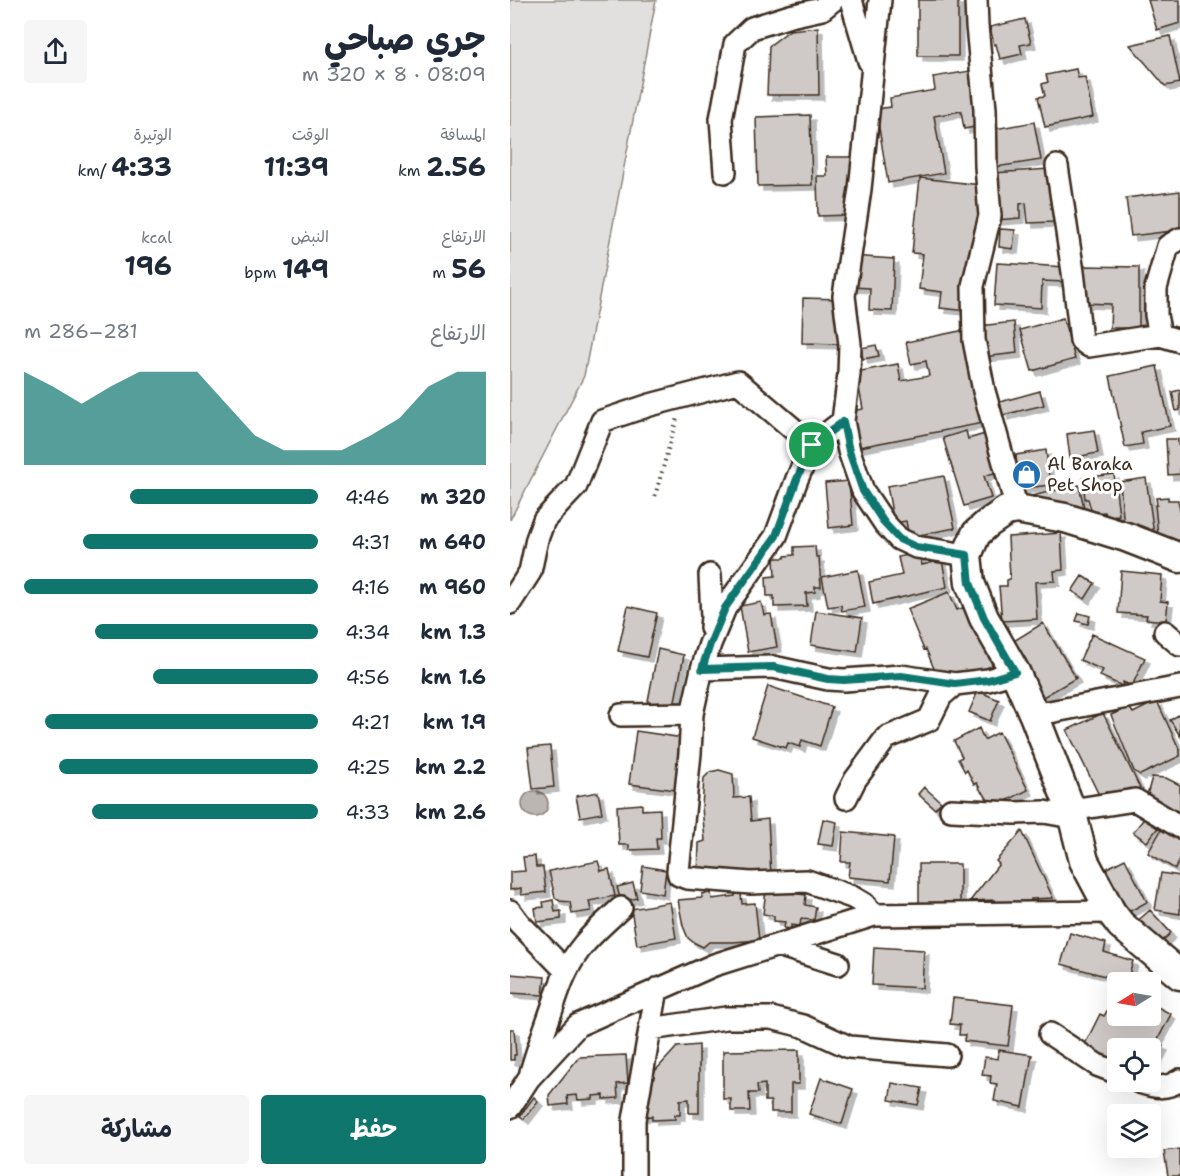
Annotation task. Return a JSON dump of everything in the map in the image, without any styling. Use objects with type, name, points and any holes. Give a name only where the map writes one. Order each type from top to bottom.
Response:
[{"type":"main road","points":[[1180,558],[1126,537],[1065,518],[1017,509],[1006,511],[976,534],[967,555],[970,583],[980,609],[1015,672],[1034,715],[1071,813],[1084,861],[1111,912],[1121,925],[1180,975]]},
{"type":"street","points":[[725,172],[721,119],[735,44],[752,28],[822,9],[833,0]]},
{"type":"street","points":[[851,0],[872,74]]},
{"type":"street","points":[[880,0],[860,189],[844,296],[850,344],[843,422],[849,451],[863,491],[892,532],[899,539],[916,547],[967,555]]},
{"type":"street","points":[[976,0],[990,216],[974,286],[974,340],[984,391],[1017,509]]},
{"type":"street","points":[[1057,166],[1082,340],[1089,346],[1170,338],[1156,315],[1156,288],[1168,246],[1180,239]]},
{"type":"street","points":[[510,603],[530,572],[537,539],[544,520],[576,486],[602,421],[738,381],[812,445]]},
{"type":"street","points":[[843,422],[812,445],[776,536],[725,608],[710,644],[692,714],[678,871],[679,875],[687,878],[751,883],[807,881],[852,897],[864,904],[874,915]]},
{"type":"street","points":[[710,575],[712,616],[710,644]]},
{"type":"street","points":[[702,669],[773,667],[828,679],[901,676],[955,684],[988,680],[1015,672]]},
{"type":"street","points":[[846,798],[855,780],[886,738],[928,720],[941,696],[955,684]]},
{"type":"street","points":[[1034,715],[1180,687]]},
{"type":"street","points":[[621,715],[692,714]]},
{"type":"street","points":[[951,810],[1071,813],[1135,800],[1180,827]]},
{"type":"street","points":[[529,1078],[566,971],[585,943],[621,908]]},
{"type":"street","points":[[510,911],[519,924],[566,971]]},
{"type":"street","points":[[510,1107],[529,1078],[578,1025],[714,965],[874,915],[1111,912]]},
{"type":"street","points":[[777,945],[838,964]]},
{"type":"street","points":[[634,1176],[634,1120],[657,989]]},
{"type":"street","points":[[651,1029],[726,1018],[771,1018],[803,1026],[849,1047],[947,1055]]},
{"type":"street","points":[[1050,1034],[1097,1065],[1107,1069]]},
{"type":"street","points":[[1161,1087],[1173,1085],[1180,1080]]},
{"type":"path","points":[[655,496],[683,397]]},
{"type":"shaded area","points":[[510,0],[656,0],[584,376],[510,520]]},
{"type":"shaded area","points":[[535,791],[544,795],[548,804],[544,813],[535,817],[526,813],[522,804],[526,795]]},
{"type":"building","points":[[918,0],[958,0],[958,56],[918,56]]},
{"type":"building","points":[[1148,0],[1180,0],[1180,23],[1157,30]]},
{"type":"building","points":[[1025,19],[1031,43],[1020,45],[1022,54],[1000,59],[990,27]]},
{"type":"building","points":[[818,27],[819,95],[767,95],[769,46],[790,30]]},
{"type":"building","points":[[1170,36],[1180,83],[1165,86],[1130,45]]},
{"type":"building","points":[[1076,69],[1078,78],[1085,77],[1093,117],[1045,127],[1038,97],[1045,96],[1042,84],[1048,82],[1046,75]]},
{"type":"building","points":[[970,71],[980,126],[964,129],[961,111],[934,116],[944,173],[888,183],[876,109],[891,107],[890,98],[935,90],[933,77]]},
{"type":"building","points":[[810,115],[812,185],[758,186],[756,117]]},
{"type":"building","points":[[1034,122],[1041,160],[996,167],[989,130]]},
{"type":"building","points":[[826,157],[852,157],[853,215],[818,216],[817,176],[827,176]]},
{"type":"building","points":[[1049,169],[1053,222],[1028,223],[1026,203],[1020,204],[1020,218],[997,220],[994,173]]},
{"type":"building","points":[[920,178],[981,185],[968,311],[940,308],[942,292],[919,289],[923,254],[912,253]]},
{"type":"building","points":[[1180,191],[1180,230],[1131,236],[1126,198]]},
{"type":"building","points":[[1000,229],[1015,230],[1013,249],[999,247]]},
{"type":"building","points":[[851,256],[894,259],[892,311],[869,310],[870,288],[850,287]]},
{"type":"building","points":[[997,263],[1066,267],[1065,282],[1042,281],[1041,308],[994,305]]},
{"type":"building","points":[[1082,266],[1139,267],[1139,328],[1110,328],[1111,304],[1081,303]]},
{"type":"building","points":[[803,298],[840,299],[839,344],[802,343]]},
{"type":"building","points":[[1063,318],[1075,359],[1032,371],[1020,330]]},
{"type":"building","points":[[1014,322],[1017,353],[983,357],[979,326]]},
{"type":"building","points":[[965,330],[983,423],[854,448],[847,412],[863,409],[856,372],[898,364],[901,381],[929,376],[926,361],[911,364],[906,342]]},
{"type":"building","points":[[876,345],[879,356],[863,359],[861,348]]},
{"type":"building","points":[[1157,366],[1170,426],[1141,432],[1143,444],[1125,447],[1110,376]]},
{"type":"building","points":[[1180,390],[1180,410],[1176,411],[1172,392]]},
{"type":"building","points":[[1040,391],[1044,405],[1003,415],[1000,402]]},
{"type":"building","points":[[1094,430],[1098,453],[1070,458],[1067,434]]},
{"type":"building","points":[[966,431],[968,439],[985,434],[997,472],[984,476],[991,498],[964,506],[943,438]]},
{"type":"building","points":[[1166,439],[1178,439],[1180,474],[1168,475]]},
{"type":"building","points":[[1046,450],[1050,485],[1018,489],[1015,469],[1017,469],[1016,455]]},
{"type":"building","points":[[1114,474],[1119,515],[1106,516],[1105,512],[1092,513],[1088,499],[1085,499],[1083,478]]},
{"type":"building","points":[[944,476],[955,528],[909,537],[906,521],[894,523],[887,486]]},
{"type":"building","points":[[1146,478],[1154,534],[1124,528],[1120,482]]},
{"type":"building","points":[[849,481],[853,525],[829,528],[825,483]]},
{"type":"building","points":[[1079,485],[1085,512],[1027,497]]},
{"type":"building","points":[[1168,497],[1168,500],[1178,500],[1180,546],[1163,547],[1162,535],[1158,535],[1156,498]]},
{"type":"building","points":[[1061,533],[1063,570],[1054,571],[1055,581],[1035,582],[1037,619],[1002,621],[999,586],[1007,586],[1007,580],[1010,579],[1008,537]]},
{"type":"building","points":[[815,546],[816,557],[819,557],[821,587],[815,587],[815,592],[806,593],[807,606],[774,607],[774,596],[767,596],[766,577],[775,576],[774,558],[794,555],[794,547]]},
{"type":"building","points":[[919,553],[922,565],[942,560],[947,587],[873,604],[869,582],[902,575],[898,557]]},
{"type":"building","points":[[858,570],[865,607],[842,611],[841,605],[828,607],[822,577]]},
{"type":"building","points":[[1121,571],[1162,575],[1160,601],[1168,602],[1166,621],[1146,619],[1147,615],[1118,613]]},
{"type":"building","points":[[1082,576],[1095,583],[1085,599],[1072,591]]},
{"type":"building","points":[[949,592],[957,610],[968,606],[995,672],[939,681],[907,609]]},
{"type":"building","points":[[761,602],[764,615],[771,614],[777,647],[748,652],[740,606]]},
{"type":"building","points":[[628,606],[657,613],[647,657],[618,651]]},
{"type":"building","points":[[816,611],[862,618],[857,652],[811,645]]},
{"type":"building","points":[[1079,613],[1090,616],[1088,624],[1076,621]]},
{"type":"building","points":[[1043,623],[1076,678],[1043,697],[1042,695],[1037,698],[1012,642]]},
{"type":"building","points":[[1092,634],[1145,658],[1132,686],[1123,682],[1122,686],[1100,676],[1103,670],[1080,660]]},
{"type":"building","points":[[658,649],[684,655],[673,711],[647,706]]},
{"type":"building","points":[[768,686],[832,707],[820,746],[802,740],[800,747],[788,743],[786,748],[752,737]]},
{"type":"building","points":[[978,691],[999,700],[990,721],[969,712]]},
{"type":"building","points":[[1157,701],[1180,751],[1180,756],[1140,775],[1134,771],[1111,715],[1129,707],[1133,713]]},
{"type":"building","points":[[1103,713],[1140,788],[1137,796],[1105,792],[1099,795],[1067,730]]},
{"type":"building","points":[[1180,714],[1180,736],[1170,720]]},
{"type":"building","points":[[979,728],[984,740],[999,732],[1028,790],[994,807],[977,783],[974,784],[967,770],[965,772],[958,759],[962,757],[954,741]]},
{"type":"building","points":[[636,731],[683,738],[676,790],[629,784]]},
{"type":"building","points":[[550,746],[554,787],[533,789],[528,748]]},
{"type":"building","points":[[719,770],[733,774],[734,798],[749,797],[751,821],[768,819],[771,876],[757,877],[757,872],[698,877],[699,843],[705,841],[702,807],[704,778],[710,772]]},
{"type":"building","points":[[1152,777],[1166,778],[1180,785],[1180,813],[1147,795]]},
{"type":"building","points":[[924,787],[941,802],[935,809],[918,794]]},
{"type":"building","points":[[598,792],[602,813],[580,817],[576,796]]},
{"type":"building","points":[[642,804],[642,810],[660,809],[661,838],[656,838],[657,849],[629,850],[629,845],[619,845],[617,806]]},
{"type":"building","points":[[1147,815],[1160,825],[1147,842],[1133,832]]},
{"type":"building","points":[[823,819],[837,822],[833,846],[818,844]]},
{"type":"building","points":[[1164,825],[1180,835],[1180,860],[1175,869],[1148,853]]},
{"type":"building","points":[[1022,831],[1053,898],[1031,899],[1030,905],[996,905],[995,900],[970,901],[999,864],[996,861]]},
{"type":"building","points":[[843,832],[894,837],[890,881],[848,877],[850,862],[841,862]]},
{"type":"building","points":[[535,856],[536,867],[543,867],[546,892],[521,895],[521,888],[510,890],[510,872],[525,871],[523,857]]},
{"type":"building","points":[[1125,859],[1147,902],[1123,915],[1099,872]]},
{"type":"building","points":[[598,861],[601,871],[609,869],[615,896],[589,901],[591,911],[572,914],[570,902],[555,898],[549,871]]},
{"type":"building","points":[[919,864],[960,864],[960,904],[927,908],[927,903],[919,903]]},
{"type":"building","points":[[643,866],[666,870],[663,894],[640,890]]},
{"type":"building","points":[[1161,873],[1180,876],[1180,914],[1155,910]]},
{"type":"building","points":[[633,883],[637,898],[621,902],[617,887]]},
{"type":"building","points":[[766,890],[806,895],[805,905],[816,907],[814,920],[801,919],[800,926],[791,925],[791,929],[784,928],[785,922],[774,921],[774,916],[763,914]]},
{"type":"building","points":[[711,893],[712,899],[741,894],[742,904],[755,903],[759,940],[709,942],[703,947],[688,938],[678,900],[702,898],[702,894]]},
{"type":"building","points":[[553,900],[555,912],[561,911],[561,919],[537,922],[535,908],[544,907],[543,902]]},
{"type":"building","points":[[670,902],[676,938],[637,945],[631,909]]},
{"type":"building","points":[[1150,910],[1171,933],[1156,947],[1134,924]]},
{"type":"building","points":[[1070,933],[1106,943],[1104,952],[1133,961],[1130,972],[1107,972],[1107,977],[1061,964]]},
{"type":"building","points":[[874,947],[924,950],[922,988],[872,985]]},
{"type":"building","points":[[510,974],[545,977],[543,995],[510,993]]},
{"type":"building","points":[[953,998],[1013,1005],[1008,1046],[964,1041],[965,1035],[959,1035],[960,1025],[950,1024]]},
{"type":"building","points":[[1161,1009],[1171,1014],[1159,1038],[1107,1038],[1107,1060],[1084,1046],[1100,1014],[1104,1016],[1107,1011],[1107,1026],[1161,1026]]},
{"type":"building","points":[[510,1029],[514,1029],[516,1055],[514,1055],[514,1060],[510,1060]]},
{"type":"building","points":[[699,1045],[699,1113],[689,1113],[689,1099],[680,1100],[680,1115],[675,1115],[675,1119],[652,1120],[652,1116],[635,1117],[644,1083],[677,1047]]},
{"type":"building","points":[[799,1050],[799,1084],[791,1084],[791,1112],[771,1112],[771,1101],[765,1101],[765,1084],[757,1085],[758,1093],[749,1093],[750,1111],[731,1111],[731,1099],[723,1099],[723,1051]]},
{"type":"building","points":[[999,1050],[1032,1055],[1023,1107],[994,1101],[997,1084],[990,1083],[991,1076],[982,1075],[985,1057],[998,1059]]},
{"type":"building","points":[[626,1055],[628,1083],[617,1084],[618,1098],[604,1099],[604,1095],[593,1096],[593,1099],[578,1100],[577,1095],[567,1096],[568,1104],[550,1106],[549,1095],[579,1057]]},
{"type":"building","points":[[821,1078],[853,1089],[842,1124],[809,1114]]},
{"type":"building","points":[[892,1083],[922,1088],[918,1105],[889,1100]]},
{"type":"building","points":[[534,1097],[538,1101],[524,1119],[520,1116]]},
{"type":"building","points":[[1180,1149],[1180,1176],[1168,1176],[1164,1151]]},
{"type":"place","name":"Al Baraka Pet Shop","points":[[1026,474]]},
{"type":"route","points":[[843,422],[849,451],[863,491],[885,524],[899,539],[916,547],[967,555],[970,583],[984,618],[1015,672],[988,680],[955,684],[901,676],[828,679],[773,667],[702,669],[725,608],[776,536],[812,445],[843,422]]}]
